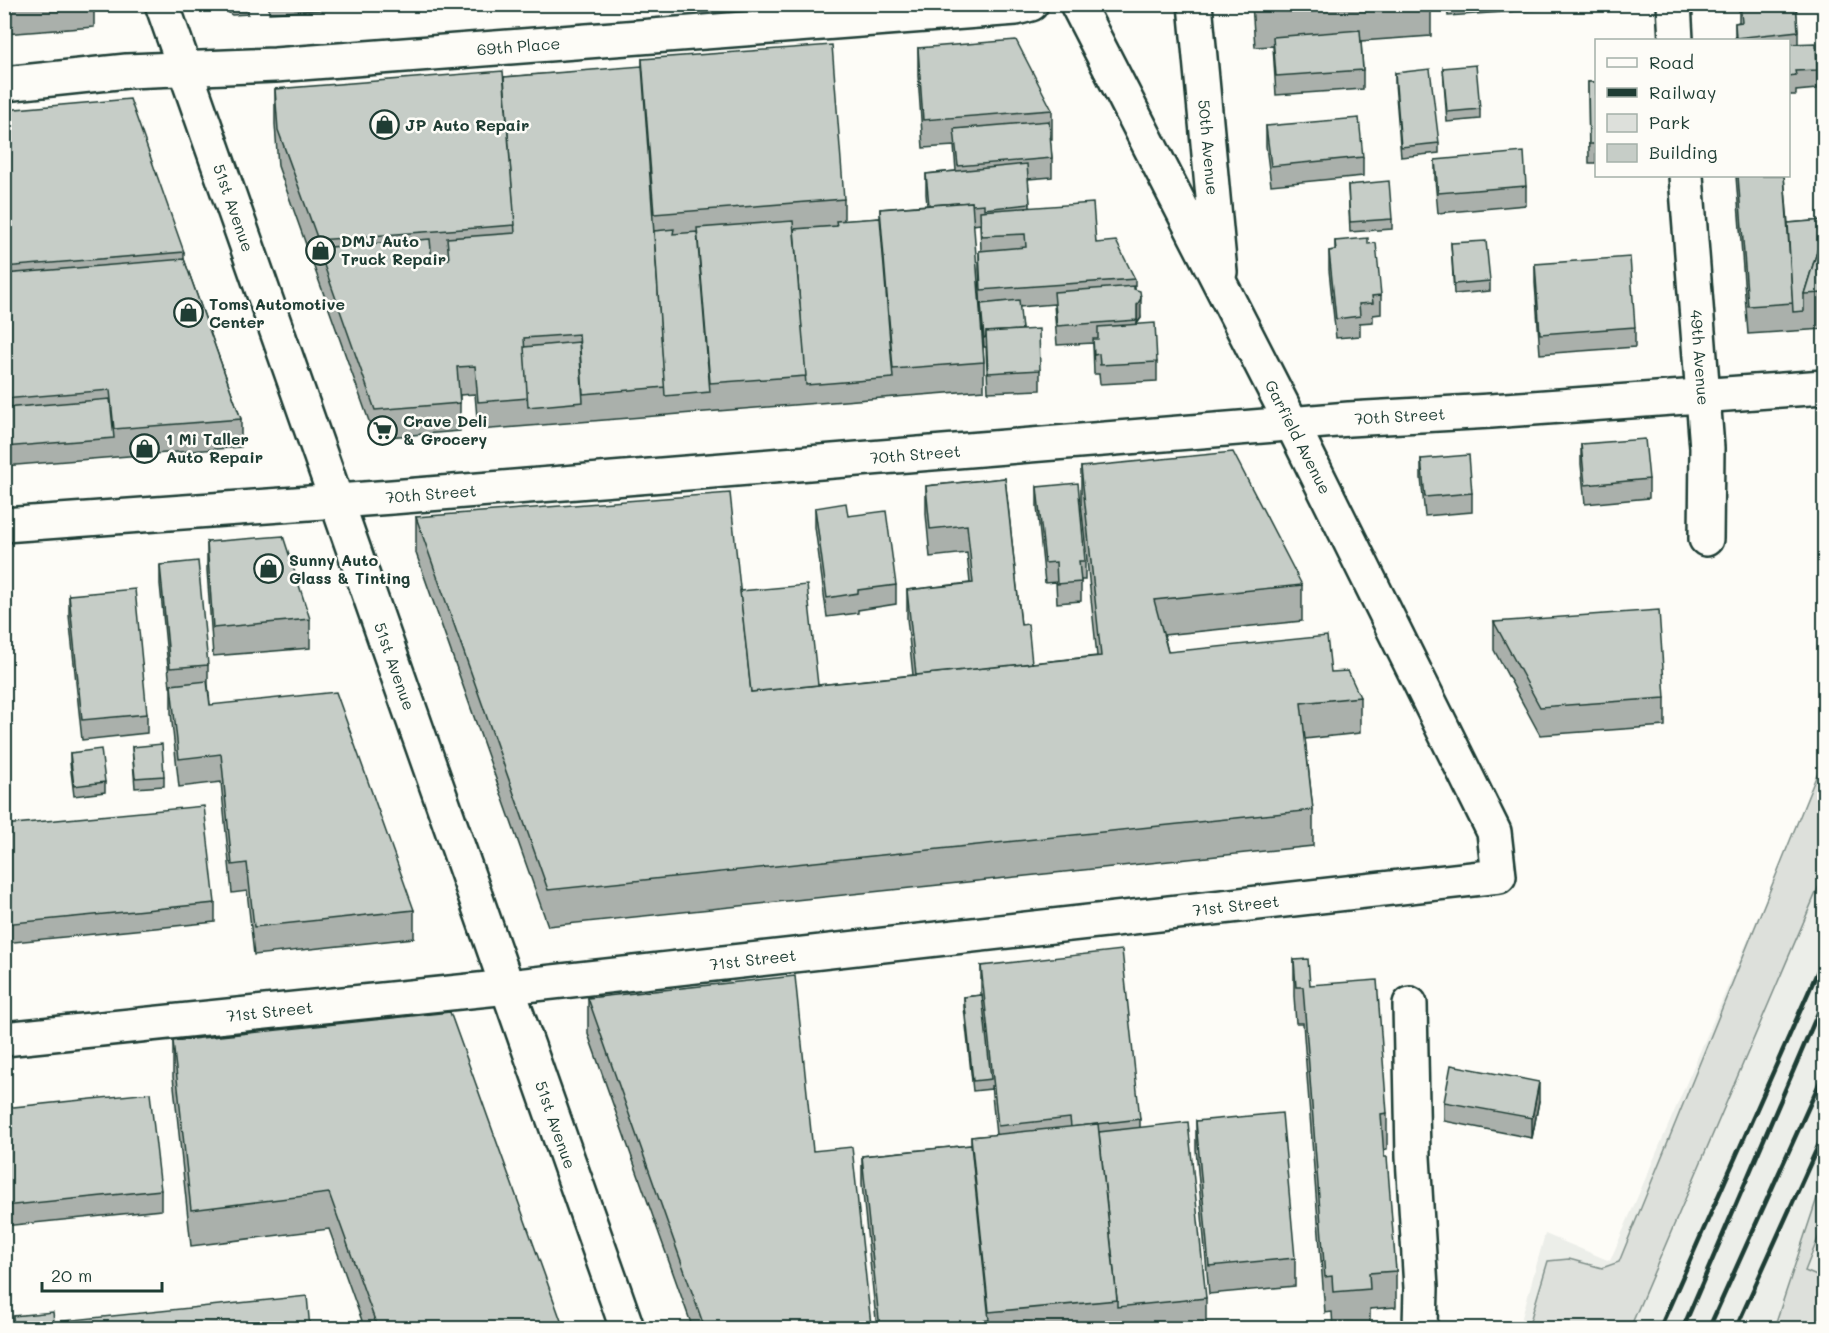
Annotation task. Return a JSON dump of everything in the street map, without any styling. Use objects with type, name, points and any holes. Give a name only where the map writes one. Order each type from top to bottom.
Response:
[{"type":"street","name":"51st Avenue","points":[[162,4],[627,1329]]},
{"type":"street","name":"69th Place","points":[[4,84],[184,68],[275,65],[1016,8],[1031,4]]},
{"type":"street","name":"Garfield Avenue","points":[[1077,4],[1292,424],[1494,832],[1499,876]]},
{"type":"street","name":"50th Avenue","points":[[1195,4],[1222,290]]},
{"type":"street","points":[[1674,4],[1677,39]]},
{"type":"street","name":"49th Avenue","points":[[1686,177],[1707,447],[1706,539]]},
{"type":"street","name":"70th Street","points":[[4,525],[1292,424],[1824,387]]},
{"type":"street","name":"71st Street","points":[[4,1039],[508,987],[1499,876]]},
{"type":"street","points":[[1410,1004],[1413,1157],[1422,1288],[1420,1329]]},
{"type":"shaded area","points":[[1824,763],[1824,1328],[1519,1328],[1545,1234],[1610,1261]]},
{"type":"green space","points":[[1824,757],[1824,874],[1630,1328],[1528,1328],[1548,1261],[1569,1259],[1602,1268],[1619,1262]]},
{"type":"green space","points":[[1824,1177],[1824,1223],[1805,1271],[1824,1279],[1824,1316],[1818,1328],[1774,1328]]},
{"type":"building","points":[[1254,4],[1363,4],[1255,11]]},
{"type":"building","points":[[1740,4],[1796,4],[1798,31],[1736,38],[1735,23],[1742,22]]},
{"type":"building","points":[[1360,30],[1363,70],[1276,76],[1273,37]]},
{"type":"building","points":[[1016,40],[1052,110],[923,120],[918,48]]},
{"type":"building","points":[[1816,43],[1817,70],[1795,71],[1796,75],[1790,76],[1790,44]]},
{"type":"building","points":[[832,45],[844,199],[654,214],[642,59]]},
{"type":"building","points":[[1476,65],[1480,109],[1447,112],[1443,68]]},
{"type":"building","points":[[642,66],[665,387],[583,394],[579,334],[524,338],[528,398],[478,402],[475,366],[457,367],[460,403],[375,410],[318,248],[430,239],[432,261],[449,259],[447,238],[515,233],[504,77]]},
{"type":"building","points":[[1430,69],[1439,143],[1401,147],[1395,73]]},
{"type":"building","points":[[503,71],[515,225],[318,240],[278,130],[275,89]]},
{"type":"building","points":[[1588,82],[1595,82],[1595,144],[1589,144]]},
{"type":"building","points":[[130,99],[184,252],[4,267],[4,110]]},
{"type":"building","points":[[1359,118],[1363,157],[1271,166],[1266,126]]},
{"type":"building","points":[[1049,121],[1052,158],[958,166],[954,129]]},
{"type":"building","points":[[1524,152],[1526,186],[1438,193],[1435,160]]},
{"type":"building","points":[[1027,164],[1030,204],[984,209],[984,204],[972,205],[972,202],[929,205],[926,174]]},
{"type":"building","points":[[1738,177],[1784,177],[1793,303],[1748,306]]},
{"type":"building","points":[[1389,181],[1392,219],[1350,222],[1348,185]]},
{"type":"building","points":[[972,202],[984,362],[893,369],[880,209]]},
{"type":"building","points":[[1093,203],[1096,243],[1116,241],[1135,279],[981,290],[979,251],[1026,247],[1025,234],[981,236],[980,211]]},
{"type":"building","points":[[880,218],[893,378],[806,385],[794,229],[837,226],[836,221]]},
{"type":"building","points":[[1824,220],[1824,229],[1804,294],[1804,311],[1793,312],[1788,223]]},
{"type":"building","points":[[793,221],[806,376],[710,383],[697,228]]},
{"type":"building","points":[[674,229],[673,234],[697,232],[710,392],[665,396],[654,231]]},
{"type":"building","points":[[1824,229],[1824,293],[1804,294]]},
{"type":"building","points":[[1368,238],[1368,244],[1376,243],[1381,295],[1372,296],[1373,303],[1359,304],[1360,316],[1336,319],[1329,251],[1336,250],[1335,241]]},
{"type":"building","points":[[1486,241],[1490,281],[1454,284],[1451,243]]},
{"type":"building","points":[[1630,257],[1635,327],[1540,334],[1535,264]]},
{"type":"building","points":[[184,259],[241,419],[114,429],[110,390],[4,399],[4,274]]},
{"type":"building","points":[[1134,286],[1134,289],[1140,291],[1141,298],[1137,305],[1137,320],[1057,326],[1054,292]]},
{"type":"building","points":[[1019,300],[1022,330],[986,332],[984,338],[981,304]]},
{"type":"building","points":[[1155,323],[1157,362],[1100,365],[1099,354],[1094,355],[1093,339],[1098,339],[1098,327]]},
{"type":"building","points":[[1039,329],[1040,370],[988,373],[986,332]]},
{"type":"building","points":[[579,342],[583,402],[528,407],[524,347]]},
{"type":"building","points":[[110,399],[114,438],[4,447],[4,408]]},
{"type":"building","points":[[1645,439],[1649,479],[1585,485],[1581,444]]},
{"type":"building","points":[[1233,452],[1302,585],[1154,600],[1168,652],[1327,636],[1331,672],[1348,671],[1360,697],[1301,703],[1313,810],[548,890],[416,517],[730,493],[751,692],[1101,656],[1081,467]]},
{"type":"building","points":[[1469,455],[1472,493],[1425,497],[1421,459]]},
{"type":"building","points":[[1005,478],[1021,625],[1028,624],[1032,663],[916,675],[907,590],[973,583],[967,525],[930,529],[926,486]]},
{"type":"building","points":[[1078,483],[1085,561],[1079,561],[1081,582],[1057,584],[1056,562],[1045,563],[1037,487]]},
{"type":"building","points":[[846,503],[848,516],[886,511],[896,585],[858,590],[858,593],[827,598],[815,508]]},
{"type":"building","points":[[283,536],[310,619],[213,628],[207,542]]},
{"type":"building","points":[[198,561],[208,665],[170,668],[160,565]]},
{"type":"building","points":[[807,585],[818,685],[751,692],[740,591]]},
{"type":"building","points":[[135,589],[147,714],[82,720],[69,595]]},
{"type":"building","points":[[1659,610],[1665,698],[1540,707],[1494,622]]},
{"type":"building","points":[[207,681],[210,705],[336,692],[414,910],[254,927],[247,863],[232,865],[221,754],[179,759],[171,685]]},
{"type":"building","points":[[162,744],[164,776],[135,778],[132,747]]},
{"type":"building","points":[[101,749],[105,782],[74,786],[70,753]]},
{"type":"building","points":[[204,806],[215,903],[4,924],[4,825]]},
{"type":"building","points":[[1122,950],[1140,1119],[1071,1127],[1070,1118],[998,1126],[981,966]]},
{"type":"building","points":[[1308,959],[1310,985],[1377,980],[1387,1113],[1381,1114],[1384,1157],[1387,1157],[1396,1271],[1369,1273],[1370,1289],[1333,1292],[1332,1276],[1325,1277],[1303,987],[1296,987],[1294,960]]},
{"type":"building","points":[[795,976],[813,1151],[852,1147],[871,1325],[836,1329],[705,1329],[588,998]]},
{"type":"building","points":[[982,995],[991,1079],[973,1081],[964,997]]},
{"type":"building","points":[[450,1012],[564,1329],[378,1329],[329,1193],[191,1210],[173,1041]]},
{"type":"building","points":[[1451,1065],[1539,1082],[1532,1118],[1444,1102]]},
{"type":"building","points":[[150,1093],[161,1190],[4,1206],[4,1108]]},
{"type":"building","points":[[1282,1113],[1295,1258],[1209,1266],[1196,1121]]},
{"type":"building","points":[[1188,1122],[1206,1298],[1117,1307],[1099,1132]]},
{"type":"building","points":[[1098,1124],[1117,1300],[989,1312],[971,1137]]},
{"type":"building","points":[[971,1145],[989,1320],[910,1329],[880,1329],[862,1156]]},
{"type":"building","points":[[1824,1230],[1824,1251],[1818,1248]]},
{"type":"building","points":[[307,1296],[310,1329],[14,1329],[13,1316],[53,1312],[54,1322]]},
{"type":"railway","points":[[1660,1328],[1824,957]]},
{"type":"railway","points":[[1683,1328],[1824,999]]},
{"type":"railway","points":[[1709,1328],[1824,1073]]},
{"type":"railway","points":[[1736,1328],[1824,1133]]},
{"type":"place","name":"JP Auto Repair","points":[[384,125]]},
{"type":"place","name":"DMJ Auto Truck Repair","points":[[320,250]]},
{"type":"place","name":"Toms Automotive Center","points":[[188,313]]},
{"type":"place","name":"Crave Deli & Grocery","points":[[382,430]]},
{"type":"place","name":"1 Mi Taller Auto Repair","points":[[145,448]]},
{"type":"place","name":"Sunny Auto Glass & Tinting","points":[[268,569]]}]
